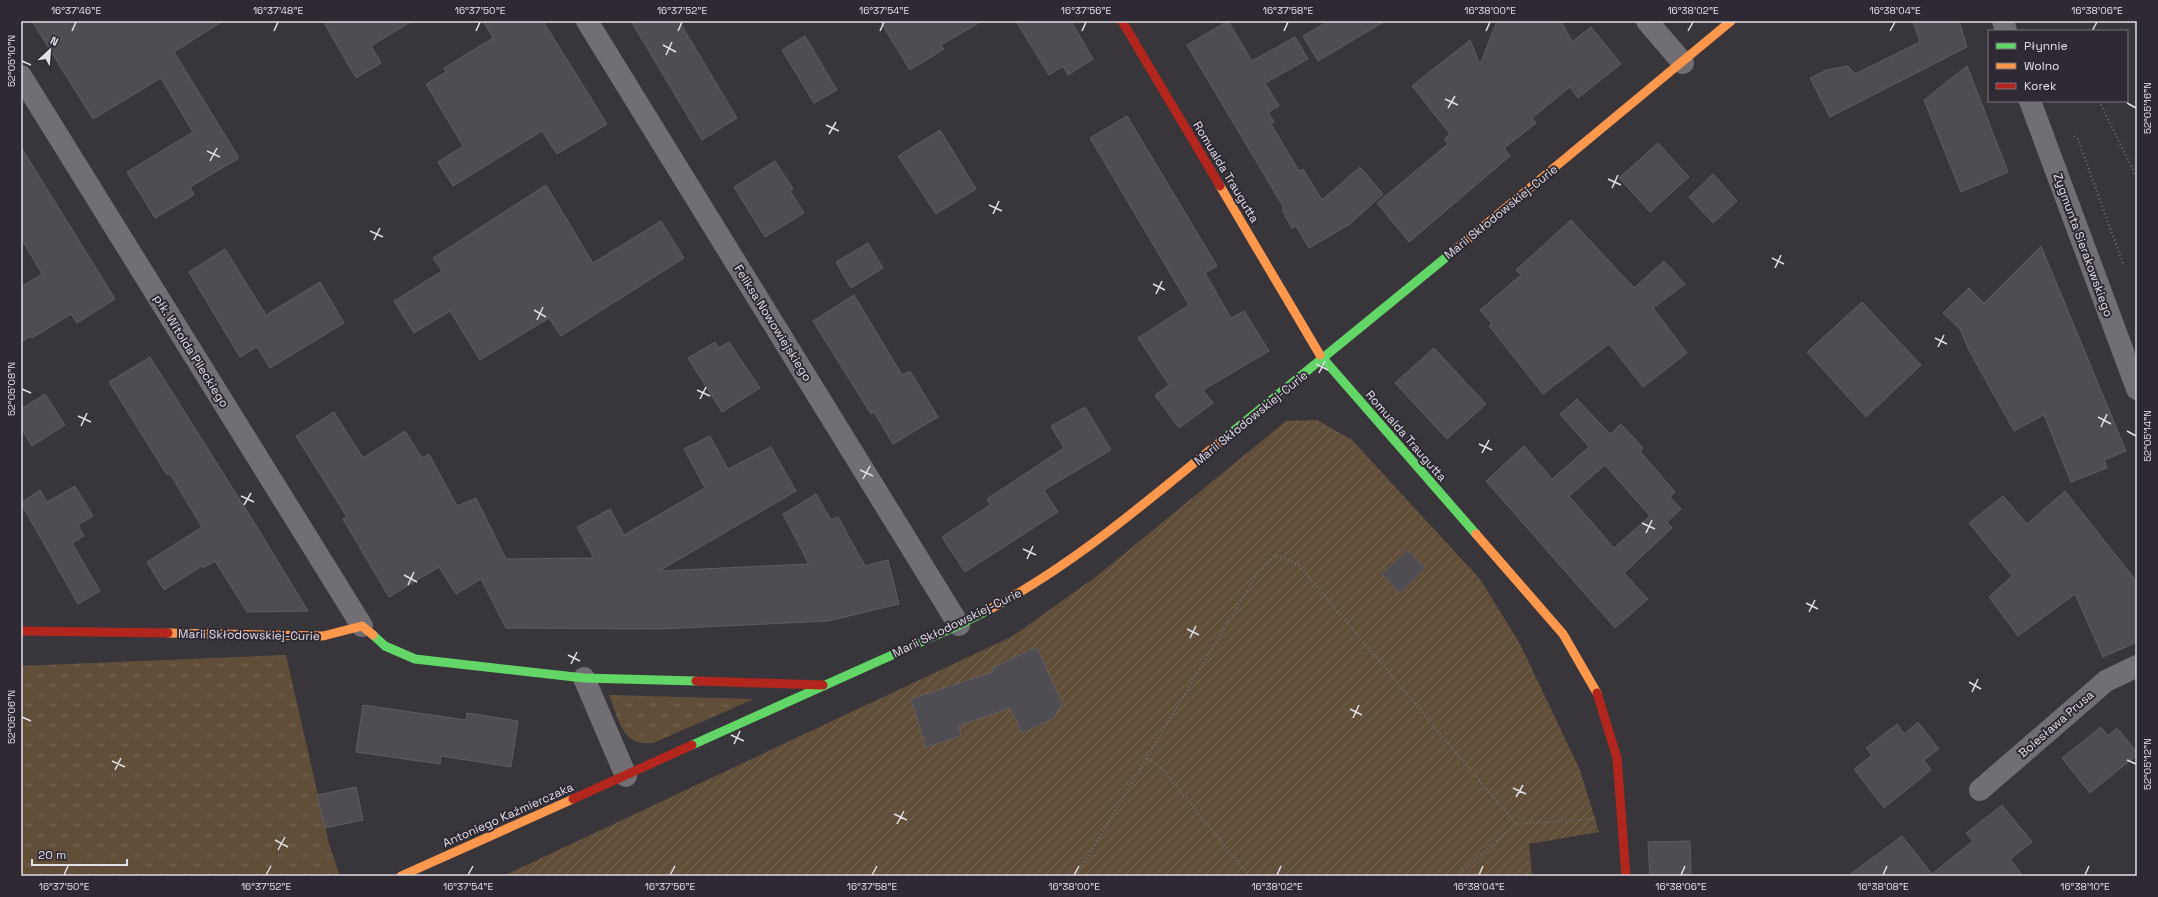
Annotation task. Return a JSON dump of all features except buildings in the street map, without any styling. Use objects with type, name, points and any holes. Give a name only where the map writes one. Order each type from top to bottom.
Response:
[{"type":"street","name":"Feliksa Nowowiejskiego","points":[[587,21],[959,625]]},
{"type":"street","name":"Romualda Traugutta","points":[[1122,21],[1323,359],[1562,634],[1597,693],[1617,758],[1626,876]]},
{"type":"street","points":[[1647,21],[1683,63]]},
{"type":"street","name":"Marii Skłodowskiej-Curie","points":[[626,776],[959,625],[1016,595],[1089,548],[1323,359],[1683,63],[1731,21]]},
{"type":"street","name":"płk. Witolda Pileckiego","points":[[21,76],[362,626]]},
{"type":"street","name":"Zygmunta Sierakowskiego","points":[[2030,102],[2137,389]]},
{"type":"street","name":"Marii Skłodowskiej-Curie","points":[[21,631],[323,636],[362,626],[384,646],[415,659],[584,678],[828,685]]},
{"type":"street","name":"Bolesława Prusa","points":[[1980,790],[2106,681],[2137,666]]},
{"type":"street","points":[[584,678],[626,776]]},
{"type":"street","name":"Antoniego Kaźmierczaka","points":[[401,876],[626,776]]},
{"type":"path","points":[[2099,102],[2137,178]]},
{"type":"path","points":[[1076,876],[1258,572],[1276,555],[1298,564],[1516,824]]},
{"type":"path","points":[[1147,759],[1159,766],[1249,876]]},
{"type":"path","points":[[1457,876],[1516,824],[1621,818]]},
{"type":"green space","points":[[1317,420],[1352,440],[1480,579],[1520,644],[1580,770],[1599,832],[1529,844],[1532,876],[503,876],[1013,636],[1097,576],[1286,421]]},
{"type":"green space","points":[[286,655],[329,844],[340,876],[21,876],[21,666]]},
{"type":"green space","points":[[609,695],[754,699],[653,743],[642,743],[628,736],[623,730]]},
{"type":"traffic: fast","points":[[1220,442],[1455,250]]},
{"type":"traffic: fast","points":[[1320,355],[1476,534]]},
{"type":"traffic: fast","points":[[692,745],[959,625],[992,608]]},
{"type":"traffic: fast","points":[[373,635],[385,646],[415,659],[584,678],[696,681]]},
{"type":"traffic: slow","points":[[1455,250],[1731,21]]},
{"type":"traffic: slow","points":[[1220,186],[1320,355]]},
{"type":"traffic: slow","points":[[992,608],[1023,590],[1082,551],[1138,509],[1220,442]]},
{"type":"traffic: slow","points":[[1476,534],[1563,634],[1597,693]]},
{"type":"traffic: slow","points":[[168,633],[323,636],[362,626],[373,635]]},
{"type":"traffic: slow","points":[[401,876],[573,799]]},
{"type":"traffic: jam","points":[[1122,21],[1220,186]]},
{"type":"traffic: jam","points":[[21,631],[168,633]]},
{"type":"traffic: jam","points":[[696,681],[823,685]]},
{"type":"traffic: jam","points":[[1597,693],[1617,758],[1626,876]]},
{"type":"traffic: jam","points":[[573,799],[692,745]]}]
